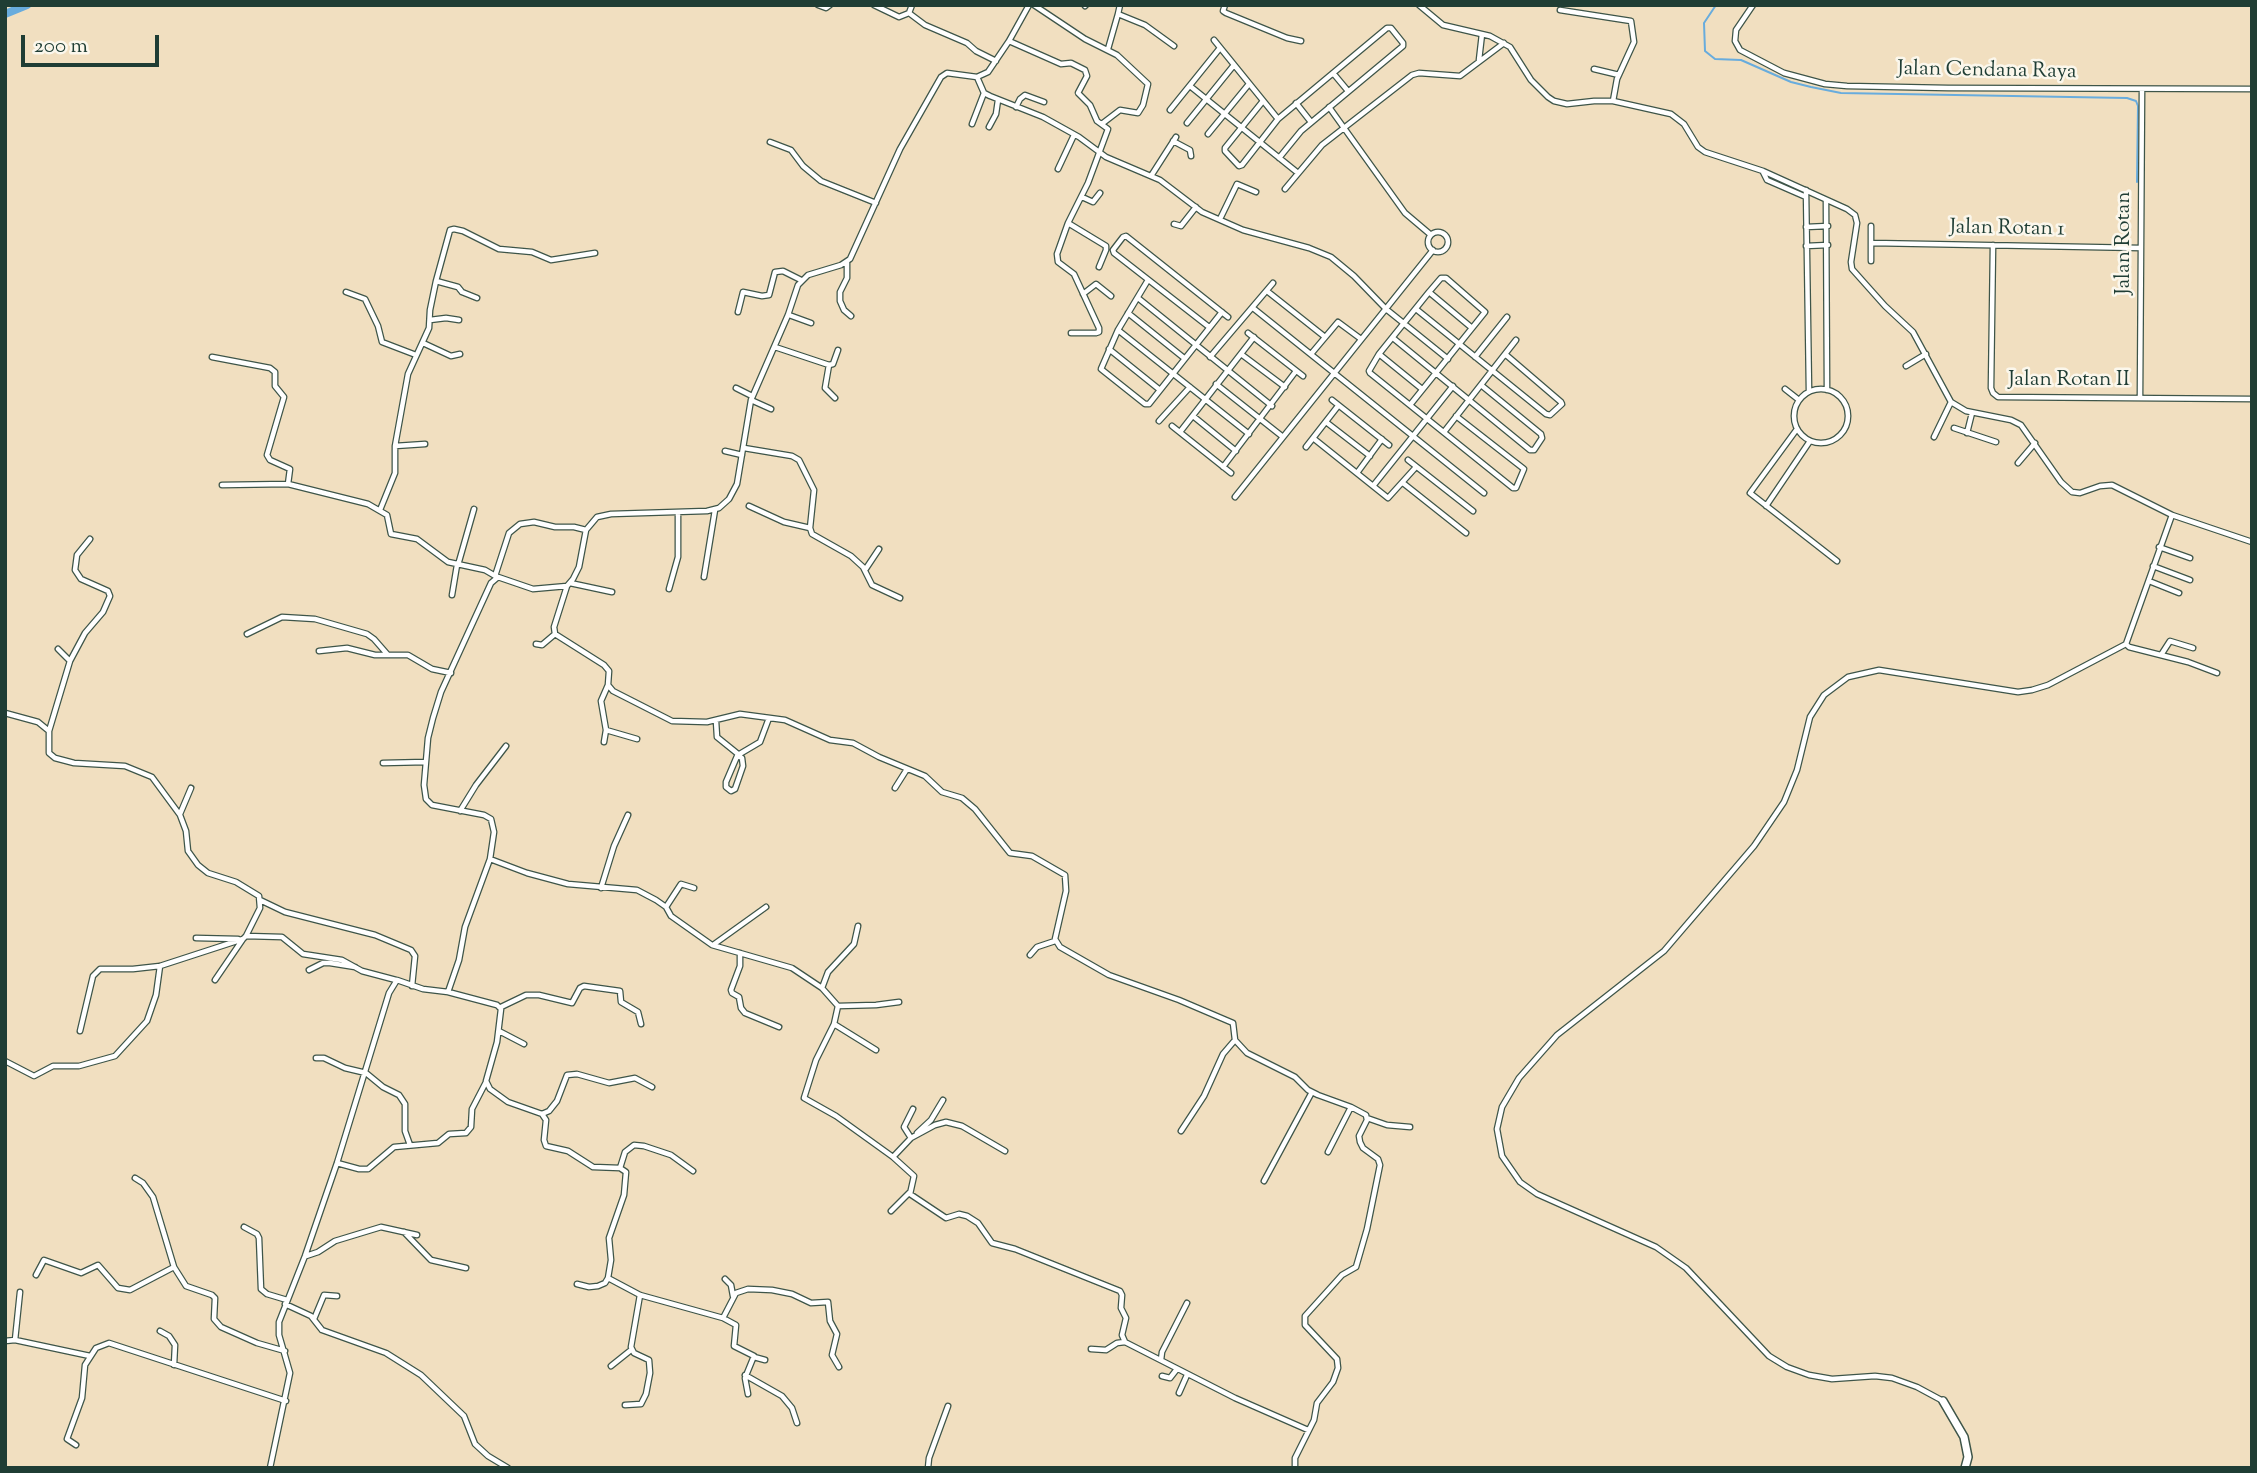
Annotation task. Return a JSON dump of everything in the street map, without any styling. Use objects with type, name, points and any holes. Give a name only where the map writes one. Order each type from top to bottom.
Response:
[{"type":"street","points":[[818,5],[825,8],[830,5]]},
{"type":"street","points":[[874,5],[899,16],[909,13]]},
{"type":"street","points":[[909,13],[912,5]]},
{"type":"street","points":[[604,742],[606,730],[601,701],[608,685],[609,671],[604,665],[555,634],[554,627],[582,557],[586,530],[592,522],[606,515],[678,514],[715,510],[726,503],[734,492],[744,447],[746,417],[752,398],[801,281],[815,272],[847,262],[853,254],[900,149],[942,75],[950,73],[977,77],[988,72],[1031,5],[1124,60],[1149,86],[1138,113],[1121,110],[1102,124]]},
{"type":"street","points":[[1108,50],[1120,5]]},
{"type":"street","points":[[1226,5],[1223,11],[1226,13],[1301,41]]},
{"type":"street","points":[[1419,5],[1443,25],[1482,34],[1504,43],[1514,51],[1531,80],[1548,97],[1567,104],[1613,101],[1640,105],[1677,117],[1698,147],[1705,152],[1763,171],[1847,209],[1856,217],[1851,262],[1853,269],[1885,306],[1909,327],[1951,402],[1972,413],[2017,422],[2061,482],[2072,492],[2080,493],[2112,485],[2172,515],[2252,542]]},
{"type":"street","name":"Jalan Cendana Raya","points":[[1753,5],[1736,30],[1735,41],[1740,50],[1796,76],[1825,84],[1937,88],[2252,89]]},
{"type":"street","points":[[1560,10],[1631,21],[1634,42],[1619,75],[1613,101]]},
{"type":"street","points":[[909,13],[925,25],[967,43],[975,51],[996,61]]},
{"type":"street","points":[[1118,13],[1145,25],[1174,47]]},
{"type":"street","points":[[1263,101],[1224,150],[1237,166],[1242,165],[1278,119],[1387,28],[1391,28],[1404,43],[1404,46],[1296,135],[1279,158]]},
{"type":"street","points":[[1479,61],[1482,34]]},
{"type":"street","points":[[1214,40],[1278,119]]},
{"type":"street","points":[[1009,41],[1061,64],[1071,63],[1085,70],[1087,76],[1077,93],[1090,105],[1097,121],[1107,126],[1109,131],[1082,197],[1068,223],[1056,258],[1074,274],[1099,332],[1071,333]]},
{"type":"street","points":[[1285,189],[1322,145],[1412,75],[1424,73],[1456,77],[1467,72],[1504,43]]},
{"type":"street","points":[[1170,110],[1220,48]]},
{"type":"street","points":[[1187,124],[1234,65]]},
{"type":"street","points":[[1594,69],[1619,75]]},
{"type":"street","points":[[1334,73],[1348,91]]},
{"type":"street","points":[[977,77],[985,93],[1043,117],[1100,153],[1176,190],[1196,207],[1248,232],[1297,244],[1331,257],[1354,276],[1385,309],[1448,359]]},
{"type":"street","points":[[1208,134],[1249,83]]},
{"type":"street","points":[[1190,86],[1298,173]]},
{"type":"street","name":"Jalan Rotan","points":[[2140,398],[2142,89]]},
{"type":"street","points":[[972,124],[985,93]]},
{"type":"street","points":[[1016,107],[1025,95],[1044,102]]},
{"type":"street","points":[[989,127],[996,114],[998,100]]},
{"type":"street","points":[[1296,103],[1311,122]]},
{"type":"street","points":[[1329,107],[1405,213],[1431,235]]},
{"type":"street","points":[[1058,170],[1074,135]]},
{"type":"street","points":[[1151,176],[1175,139],[1190,150],[1191,156]]},
{"type":"street","points":[[770,142],[791,150],[803,166],[821,181],[876,203]]},
{"type":"street","points":[[1763,171],[1767,180],[1806,197]]},
{"type":"street","points":[[1220,219],[1237,184],[1256,192]]},
{"type":"street","points":[[1806,190],[1810,391]]},
{"type":"street","points":[[1082,197],[1093,202],[1100,193]]},
{"type":"street","points":[[1826,199],[1827,390]]},
{"type":"street","points":[[1174,224],[1181,226],[1196,207]]},
{"type":"street","points":[[1068,223],[1106,246],[1099,267]]},
{"type":"street","points":[[1806,227],[1828,226]]},
{"type":"street","points":[[1871,226],[1871,261]]},
{"type":"street","points":[[380,510],[395,473],[395,446],[408,374],[428,333],[436,281],[452,229],[473,235],[499,249],[532,252],[551,260],[595,253]]},
{"type":"street","points":[[1440,232],[1447,242],[1442,250],[1433,250],[1428,242],[1431,235],[1440,232]]},
{"type":"street","points":[[1209,327],[1114,253],[1118,243],[1126,236],[1228,317]]},
{"type":"street","name":"Jalan Rotan 1","points":[[1872,243],[2141,248]]},
{"type":"street","points":[[1807,246],[1828,245]]},
{"type":"street","name":"Jalan Rotan II","points":[[1993,245],[1993,393],[1998,397],[2252,399]]},
{"type":"street","points":[[1235,497],[1433,250]]},
{"type":"street","points":[[847,262],[847,278],[839,296],[841,305],[851,316]]},
{"type":"street","points":[[738,312],[744,291],[769,295],[775,272],[783,271],[801,281]]},
{"type":"street","points":[[1410,405],[1485,310],[1443,277],[1379,354],[1369,371],[1410,405],[1513,488],[1516,488],[1524,469],[1456,416]]},
{"type":"street","points":[[1148,280],[1118,330],[1101,369],[1147,405],[1222,312]]},
{"type":"street","points":[[436,281],[477,298]]},
{"type":"street","points":[[1210,357],[1273,283]]},
{"type":"street","points":[[1083,294],[1096,284],[1111,296]]},
{"type":"street","points":[[1267,291],[1325,337]]},
{"type":"street","points":[[346,292],[365,299],[378,326],[382,342],[416,355]]},
{"type":"street","points":[[1429,292],[1472,328]]},
{"type":"street","points":[[1138,298],[1272,405]]},
{"type":"street","points":[[1253,308],[1484,493]]},
{"type":"street","points":[[1416,309],[1550,415],[1562,402],[1505,354]]},
{"type":"street","points":[[1128,313],[1184,358]]},
{"type":"street","points":[[788,315],[811,323]]},
{"type":"street","points":[[1475,357],[1507,317]]},
{"type":"street","points":[[430,320],[459,320]]},
{"type":"street","points":[[1311,354],[1338,322],[1361,339]]},
{"type":"street","points":[[1118,330],[1249,435]]},
{"type":"street","points":[[1248,333],[1303,376]]},
{"type":"street","points":[[1180,432],[1254,337]]},
{"type":"street","points":[[1393,338],[1530,450],[1534,450],[1542,438],[1541,434],[1480,385]]},
{"type":"street","points":[[1444,432],[1516,340]]},
{"type":"street","points":[[423,343],[451,356],[460,354]]},
{"type":"street","points":[[775,346],[829,365]]},
{"type":"street","points":[[1109,349],[1160,390]]},
{"type":"street","points":[[835,398],[825,388],[829,365],[833,364],[838,350]]},
{"type":"street","points":[[1241,353],[1285,387]]},
{"type":"street","points":[[1379,354],[1422,389]]},
{"type":"street","points":[[1906,366],[1926,354]]},
{"type":"street","points":[[212,357],[275,372],[275,386],[284,397],[267,455],[270,460],[290,469],[288,484]]},
{"type":"street","points":[[1223,467],[1296,371]]},
{"type":"street","points":[[1216,384],[1283,437]]},
{"type":"street","points":[[1373,486],[1453,386]]},
{"type":"street","points":[[1159,421],[1189,387]]},
{"type":"street","points":[[736,388],[771,409]]},
{"type":"street","points":[[1785,389],[1799,400]]},
{"type":"street","points":[[1827,390],[1835,393],[1845,403],[1847,425],[1840,436],[1832,441],[1810,441],[1797,429],[1793,416],[1799,400],[1810,391],[1827,390]]},
{"type":"street","points":[[1332,400],[1390,444]]},
{"type":"street","points":[[1934,437],[1951,402]]},
{"type":"street","points":[[1306,447],[1339,405]]},
{"type":"street","points":[[1968,433],[1972,413]]},
{"type":"street","points":[[1193,416],[1236,451]]},
{"type":"street","points":[[1326,422],[1370,456]]},
{"type":"street","points":[[1172,426],[1231,473]]},
{"type":"street","points":[[1954,428],[1996,442]]},
{"type":"street","points":[[1797,429],[1750,492],[1837,561]]},
{"type":"street","points":[[1313,438],[1390,498],[1416,467]]},
{"type":"street","points":[[1357,473],[1382,439]]},
{"type":"street","points":[[1766,506],[1810,441]]},
{"type":"street","points":[[2018,463],[2035,443]]},
{"type":"street","points":[[395,446],[425,444]]},
{"type":"street","points":[[744,447],[792,456],[799,460],[814,490],[810,528],[814,536],[847,553],[865,570],[872,585],[900,598]]},
{"type":"street","points":[[724,451],[742,455]]},
{"type":"street","points":[[1408,460],[1473,511]]},
{"type":"street","points":[[1403,482],[1466,533]]},
{"type":"street","points":[[222,485],[288,484],[359,501],[380,510],[389,518],[391,534],[417,539],[428,545],[438,556],[458,565],[485,570],[533,589],[569,585],[612,592]]},
{"type":"street","points":[[749,506],[783,522],[810,528]]},
{"type":"street","points":[[452,595],[474,509]]},
{"type":"street","points":[[704,577],[715,510]]},
{"type":"street","points":[[669,589],[678,557],[678,514]]},
{"type":"street","points":[[1965,1468],[1968,1457],[1964,1437],[1943,1401],[1892,1378],[1875,1376],[1832,1379],[1787,1367],[1769,1356],[1686,1268],[1656,1247],[1538,1194],[1520,1182],[1502,1156],[1497,1129],[1502,1107],[1519,1078],[1557,1035],[1664,951],[1754,846],[1784,803],[1797,770],[1811,717],[1824,695],[1848,677],[1879,670],[2018,692],[2048,685],[2126,644],[2172,515]]},
{"type":"street","points":[[448,992],[461,953],[465,927],[490,859],[494,832],[491,819],[484,815],[432,804],[426,799],[426,762],[433,718],[450,673],[491,583],[497,577],[509,533],[520,524],[534,522],[586,530]]},
{"type":"street","points":[[90,539],[77,555],[75,570],[81,579],[108,591],[110,596],[103,612],[85,633],[70,661],[49,731],[48,749],[51,756],[74,763],[117,764],[143,772],[160,785],[180,815],[186,831],[188,851],[198,865],[208,873],[236,882],[256,893],[260,908],[215,980]]},
{"type":"street","points":[[2159,547],[2190,558]]},
{"type":"street","points":[[865,570],[879,549]]},
{"type":"street","points":[[2153,566],[2190,580]]},
{"type":"street","points":[[2149,580],[2179,593]]},
{"type":"street","points":[[247,634],[282,617],[315,619],[367,634],[388,654]]},
{"type":"street","points":[[536,645],[542,645],[555,634]]},
{"type":"street","points":[[2161,655],[2170,641],[2193,648]]},
{"type":"street","points":[[2126,644],[2217,673]]},
{"type":"street","points":[[319,651],[347,648],[375,654],[408,655],[432,668],[450,673]]},
{"type":"street","points":[[58,649],[70,661]]},
{"type":"street","points":[[608,685],[613,691],[672,721],[716,721],[735,714],[791,722],[830,740],[853,743],[925,776],[942,792],[963,799],[975,809],[1010,853],[1032,856],[1063,872],[1067,885],[1055,941]]},
{"type":"street","points":[[5,713],[38,722],[49,731]]},
{"type":"street","points":[[716,721],[716,737],[738,755],[743,761],[735,789],[732,791],[726,787],[726,782],[738,755],[760,742],[769,718]]},
{"type":"street","points":[[606,730],[636,739]]},
{"type":"street","points":[[460,811],[506,746]]},
{"type":"street","points":[[383,763],[426,762]]},
{"type":"street","points":[[895,788],[907,769]]},
{"type":"street","points":[[180,815],[191,788]]},
{"type":"street","points":[[601,888],[614,846],[628,815]]},
{"type":"street","points":[[490,859],[552,880],[601,888],[637,890],[666,907],[671,916],[712,946],[787,965],[822,988],[838,1006],[899,1002]]},
{"type":"street","points":[[666,907],[681,884],[694,888]]},
{"type":"street","points":[[260,900],[285,912],[375,934],[411,950],[415,956],[412,986]]},
{"type":"street","points":[[712,946],[766,907]]},
{"type":"street","points":[[822,988],[828,972],[854,944],[858,926]]},
{"type":"street","points":[[197,939],[282,937],[303,954],[342,960],[362,971],[412,986],[439,993],[448,992],[500,1007],[526,995],[539,995],[572,1003],[580,988],[584,986],[620,991],[621,1002],[638,1012],[641,1024]]},
{"type":"street","points":[[80,1031],[96,971],[160,966],[243,938]]},
{"type":"street","points":[[1030,955],[1037,947],[1055,941]]},
{"type":"street","points":[[1055,941],[1060,947],[1109,975],[1179,1000],[1233,1024],[1235,1040],[1247,1053],[1295,1077],[1312,1092],[1352,1107],[1367,1118],[1387,1125],[1410,1127]]},
{"type":"street","points":[[740,953],[740,966],[732,993],[739,997],[745,1013],[779,1027]]},
{"type":"street","points":[[309,970],[323,963],[356,967]]},
{"type":"street","points":[[5,1061],[21,1071],[38,1076],[53,1066],[79,1066],[115,1056],[146,1021],[156,995],[160,966]]},
{"type":"street","points":[[270,1468],[271,1452],[286,1401],[290,1373],[279,1331],[286,1302],[337,1163],[389,993],[397,980]]},
{"type":"street","points":[[838,1006],[834,1024],[816,1060],[804,1098],[836,1116],[893,1157],[914,1176],[910,1192],[891,1211]]},
{"type":"street","points":[[337,1163],[368,1170],[379,1163],[390,1150],[409,1144],[438,1143],[449,1133],[463,1135],[470,1130],[472,1109],[486,1081],[499,1031],[500,1007]]},
{"type":"street","points":[[834,1024],[876,1050]]},
{"type":"street","points":[[499,1031],[524,1044]]},
{"type":"street","points":[[1181,1131],[1205,1096],[1223,1054],[1235,1040]]},
{"type":"street","points":[[316,1058],[324,1058],[345,1068],[366,1073],[402,1098],[409,1144]]},
{"type":"street","points":[[542,1114],[555,1105],[565,1077],[572,1074],[609,1083],[635,1078],[652,1087]]},
{"type":"street","points":[[486,1081],[495,1095],[542,1114],[546,1120],[546,1146],[568,1151],[593,1167],[620,1168],[626,1172],[626,1187],[609,1238],[611,1260],[608,1278],[598,1286],[577,1284]]},
{"type":"street","points":[[1264,1181],[1312,1092]]},
{"type":"street","points":[[893,1157],[931,1120],[943,1100]]},
{"type":"street","points":[[1328,1152],[1352,1107]]},
{"type":"street","points":[[913,1109],[904,1127],[913,1137]]},
{"type":"street","points":[[1295,1468],[1295,1458],[1314,1420],[1317,1402],[1333,1382],[1338,1364],[1337,1359],[1304,1321],[1327,1290],[1345,1272],[1356,1267],[1362,1253],[1380,1166],[1378,1159],[1363,1148],[1360,1142],[1360,1132],[1367,1118]]},
{"type":"street","points":[[913,1137],[939,1123],[951,1122],[1005,1151]]},
{"type":"street","points":[[620,1168],[627,1148],[634,1145],[671,1155],[693,1171]]},
{"type":"street","points":[[135,1178],[153,1197],[174,1267],[186,1286],[215,1298],[214,1319],[221,1327],[257,1343],[286,1351]]},
{"type":"street","points":[[910,1192],[946,1218],[961,1214],[978,1223],[992,1243],[1015,1249],[1120,1290],[1120,1307],[1126,1318],[1121,1336],[1125,1342],[1187,1375],[1308,1430]]},
{"type":"street","points":[[244,1227],[259,1238],[261,1289],[310,1315],[322,1330],[386,1353],[421,1375],[464,1416],[475,1444],[508,1468]]},
{"type":"street","points":[[305,1256],[318,1252],[335,1241],[381,1227],[417,1235]]},
{"type":"street","points":[[403,1231],[431,1260],[466,1268]]},
{"type":"street","points":[[36,1275],[44,1260],[81,1273],[98,1265],[118,1288],[130,1290],[174,1267]]},
{"type":"street","points":[[608,1278],[640,1296],[723,1318],[738,1327],[733,1339],[734,1346],[765,1360]]},
{"type":"street","points":[[725,1279],[731,1285],[733,1298]]},
{"type":"street","points":[[723,1318],[733,1298],[741,1291],[762,1289],[785,1292],[811,1303],[828,1302],[830,1321],[837,1334],[832,1355],[839,1367]]},
{"type":"street","points":[[15,1340],[20,1292]]},
{"type":"street","points":[[314,1319],[324,1295],[337,1296]]},
{"type":"street","points":[[611,1366],[631,1350],[640,1296]]},
{"type":"street","points":[[1161,1360],[1162,1352],[1186,1303]]},
{"type":"street","points":[[160,1331],[169,1336],[175,1345],[174,1365]]},
{"type":"street","points":[[5,1342],[15,1340],[90,1356]]},
{"type":"street","points":[[1091,1349],[1106,1350],[1117,1343],[1125,1342]]},
{"type":"street","points":[[76,1445],[67,1439],[78,1412],[85,1366],[96,1349],[109,1343],[286,1401]]},
{"type":"street","points":[[625,1405],[641,1404],[650,1373],[649,1360],[631,1350]]},
{"type":"street","points":[[748,1394],[745,1375],[754,1357]]},
{"type":"street","points":[[1162,1376],[1170,1378],[1177,1369]]},
{"type":"street","points":[[745,1375],[782,1396],[792,1408],[797,1423]]},
{"type":"street","points":[[1179,1393],[1187,1375]]},
{"type":"street","points":[[928,1468],[930,1454],[948,1406]]},
{"type":"waterway","points":[[5,14],[27,5]]},
{"type":"waterway","points":[[1716,5],[1704,23],[1705,51],[1715,59],[1741,60],[1791,82],[1811,87],[1841,93],[2127,98],[2136,101],[2137,182]]}]
